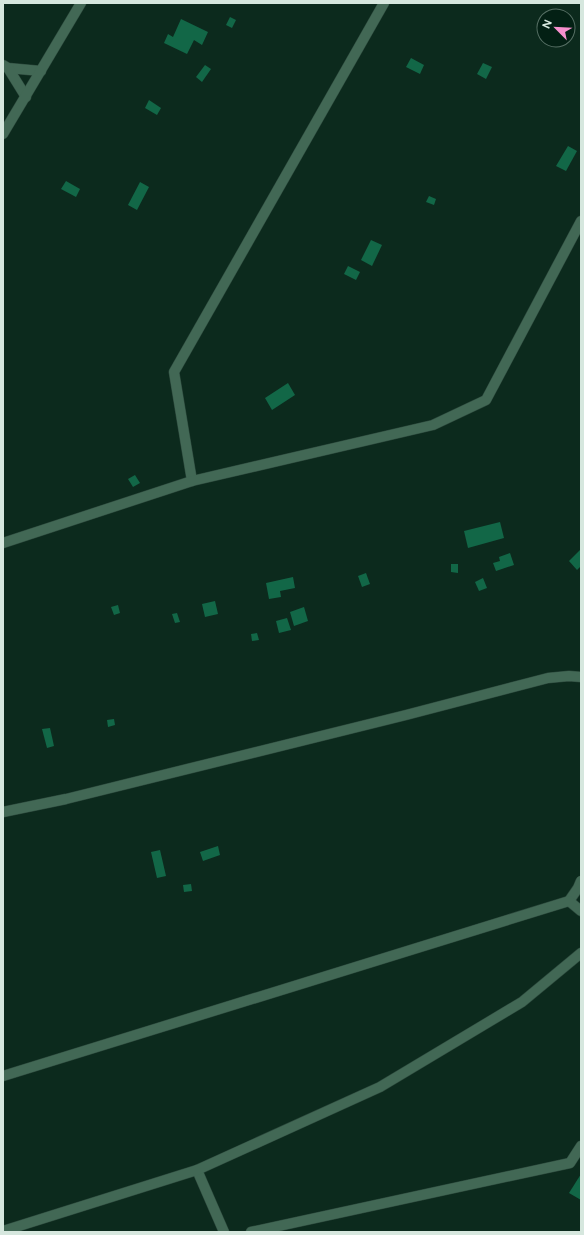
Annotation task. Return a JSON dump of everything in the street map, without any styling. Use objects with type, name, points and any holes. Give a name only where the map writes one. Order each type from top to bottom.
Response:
[{"type":"street","points":[[3,134],[81,3]]},
{"type":"street","points":[[192,481],[174,372],[384,3]]},
{"type":"street","points":[[6,66],[41,71]]},
{"type":"street","points":[[6,66],[26,97]]},
{"type":"street","points":[[3,542],[192,481],[433,424],[486,400],[581,221]]},
{"type":"street","points":[[3,812],[66,799],[406,715],[548,678],[569,676],[581,677]]},
{"type":"street","points":[[3,1076],[569,901],[581,881]]},
{"type":"street","points":[[569,901],[581,911]]},
{"type":"street","points":[[3,1231],[197,1170],[380,1087],[522,1002],[581,953]]},
{"type":"street","points":[[251,1232],[570,1164],[581,1146]]},
{"type":"street","points":[[197,1170],[224,1232]]},
{"type":"building","points":[[230,17],[236,20],[232,28],[226,25]]},
{"type":"building","points":[[181,19],[208,32],[202,45],[194,40],[187,54],[164,43],[168,34],[173,37]]},
{"type":"building","points":[[411,58],[424,65],[420,74],[406,67]]},
{"type":"building","points":[[483,63],[492,67],[486,79],[477,74]]},
{"type":"building","points":[[205,65],[211,69],[202,82],[196,77]]},
{"type":"building","points":[[149,100],[161,108],[157,115],[145,108]]},
{"type":"building","points":[[568,146],[577,151],[566,171],[556,166]]},
{"type":"building","points":[[66,181],[80,189],[76,197],[61,189]]},
{"type":"building","points":[[140,182],[149,187],[137,210],[128,205]]},
{"type":"building","points":[[429,196],[436,199],[434,205],[426,202]]},
{"type":"building","points":[[371,240],[382,245],[372,266],[361,260]]},
{"type":"building","points":[[348,266],[360,272],[356,280],[344,274]]},
{"type":"building","points":[[288,383],[295,395],[272,410],[265,398]]},
{"type":"building","points":[[135,475],[140,483],[133,487],[128,479]]},
{"type":"building","points":[[500,522],[504,538],[468,548],[464,531]]},
{"type":"building","points":[[581,549],[581,566],[577,570],[569,561]]},
{"type":"building","points":[[510,553],[514,565],[496,571],[493,563],[500,561],[499,557]]},
{"type":"building","points":[[451,564],[458,564],[458,573],[451,572]]},
{"type":"building","points":[[366,573],[370,584],[362,587],[358,576]]},
{"type":"building","points":[[293,577],[295,588],[280,591],[281,597],[269,599],[266,583]]},
{"type":"building","points":[[483,578],[487,588],[479,591],[475,582]]},
{"type":"building","points":[[215,601],[218,614],[205,617],[202,604]]},
{"type":"building","points":[[118,605],[120,613],[114,615],[111,607]]},
{"type":"building","points":[[304,607],[308,621],[294,626],[290,612]]},
{"type":"building","points":[[177,613],[180,622],[175,623],[172,614]]},
{"type":"building","points":[[287,618],[291,630],[279,633],[276,621]]},
{"type":"building","points":[[257,633],[259,640],[252,641],[251,634]]},
{"type":"building","points":[[114,719],[115,725],[108,727],[107,720]]},
{"type":"building","points":[[50,728],[54,746],[47,748],[42,729]]},
{"type":"building","points":[[218,846],[220,855],[203,861],[200,852]]},
{"type":"building","points":[[160,850],[166,876],[157,878],[151,852]]},
{"type":"building","points":[[191,884],[192,891],[184,892],[183,885]]},
{"type":"building","points":[[581,1174],[581,1200],[569,1193]]}]
